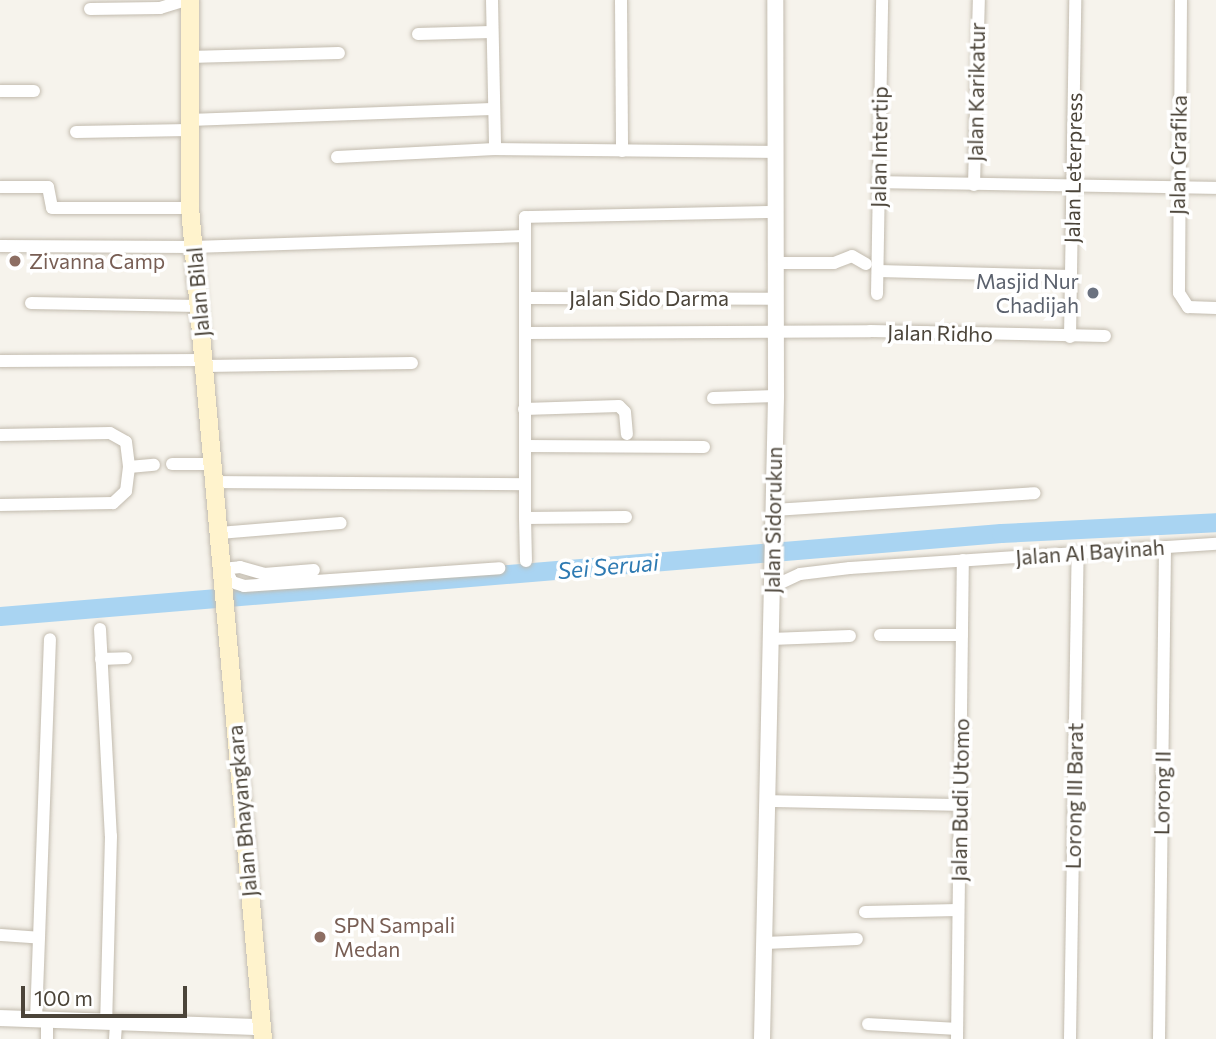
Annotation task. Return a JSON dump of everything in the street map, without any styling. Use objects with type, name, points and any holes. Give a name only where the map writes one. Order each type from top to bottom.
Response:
[{"type":"main road","name":"Jalan Bilal","points":[[188,0],[190,208],[223,574]]},
{"type":"main road","name":"Jalan Bhayangkara","points":[[223,574],[262,1033]]},
{"type":"street","points":[[90,9],[160,8],[188,0]]},
{"type":"street","points":[[492,0],[492,109],[495,149]]},
{"type":"street","points":[[621,0],[622,150]]},
{"type":"street","name":"Jalan Sidorukun","points":[[762,1039],[776,396],[775,0]]},
{"type":"street","name":"Jalan Intertip","points":[[877,294],[882,0]]},
{"type":"street","name":"Jalan Karikatur","points":[[974,185],[979,0]]},
{"type":"street","name":"Jalan Leterpress","points":[[1070,337],[1075,0]]},
{"type":"street","name":"Jalan Grafika","points":[[1181,0],[1177,191],[1179,293],[1188,307],[1216,308]]},
{"type":"street","points":[[418,34],[491,32]]},
{"type":"street","points":[[189,57],[339,53]]},
{"type":"street","points":[[0,91],[34,91]]},
{"type":"street","points":[[76,132],[492,109]]},
{"type":"street","points":[[337,157],[495,149],[774,152]]},
{"type":"street","points":[[878,182],[1177,191],[1216,188]]},
{"type":"street","points":[[0,187],[48,187],[52,208],[190,208]]},
{"type":"street","points":[[526,561],[525,217],[774,212]]},
{"type":"street","points":[[0,246],[193,247],[524,236]]},
{"type":"street","points":[[774,263],[834,263],[852,256],[866,264]]},
{"type":"street","points":[[878,271],[1071,276]]},
{"type":"street","name":"Jalan Sido Darma","points":[[525,298],[774,299]]},
{"type":"street","points":[[31,303],[199,306]]},
{"type":"street","name":"Jalan Ridho","points":[[526,333],[775,332],[1105,336]]},
{"type":"street","points":[[0,361],[412,363]]},
{"type":"street","points":[[713,398],[776,396]]},
{"type":"street","points":[[524,409],[619,406],[625,411],[627,434]]},
{"type":"street","points":[[0,435],[110,433],[126,442],[129,467],[126,491],[113,503],[0,505]]},
{"type":"street","points":[[524,446],[704,447]]},
{"type":"street","points":[[172,464],[214,464]]},
{"type":"street","points":[[129,467],[154,465]]},
{"type":"street","points":[[215,482],[524,484]]},
{"type":"street","points":[[774,510],[1034,493]]},
{"type":"street","points":[[525,518],[626,517]]},
{"type":"street","points":[[219,533],[341,523]]},
{"type":"street","name":"Jalan AI Bayinah","points":[[772,583],[800,574],[963,560],[1216,544]]},
{"type":"street","name":"Lorong II","points":[[1159,1039],[1166,547]]},
{"type":"street","name":"Lorong III Barat","points":[[1070,1039],[1078,552]]},
{"type":"street","name":"Jalan Budi Utomo","points":[[957,1034],[963,560]]},
{"type":"street","points":[[223,574],[232,582],[244,586],[499,568]]},
{"type":"street","points":[[223,574],[274,574],[314,570]]},
{"type":"street","points":[[100,629],[111,836],[113,1028]]},
{"type":"street","points":[[880,635],[962,635]]},
{"type":"street","points":[[771,639],[850,636]]},
{"type":"street","points":[[47,1039],[41,1020],[39,938],[50,639]]},
{"type":"street","points":[[101,659],[125,658]]},
{"type":"street","points":[[768,801],[959,805]]},
{"type":"street","points":[[866,912],[958,910]]},
{"type":"street","points":[[0,935],[39,938]]},
{"type":"street","points":[[765,943],[857,939]]},
{"type":"street","points":[[0,1018],[113,1028],[262,1033]]},
{"type":"street","points":[[867,1024],[957,1034]]},
{"type":"waterway","name":"Sei Seruai","points":[[0,616],[1001,533],[1216,522]]},
{"type":"place","name":"Zivanna Camp","points":[[15,261]]},
{"type":"place","name":"Masjid Nur Chadijah","points":[[1093,293]]},
{"type":"place","name":"SPN Sampali Medan","points":[[320,937]]}]
